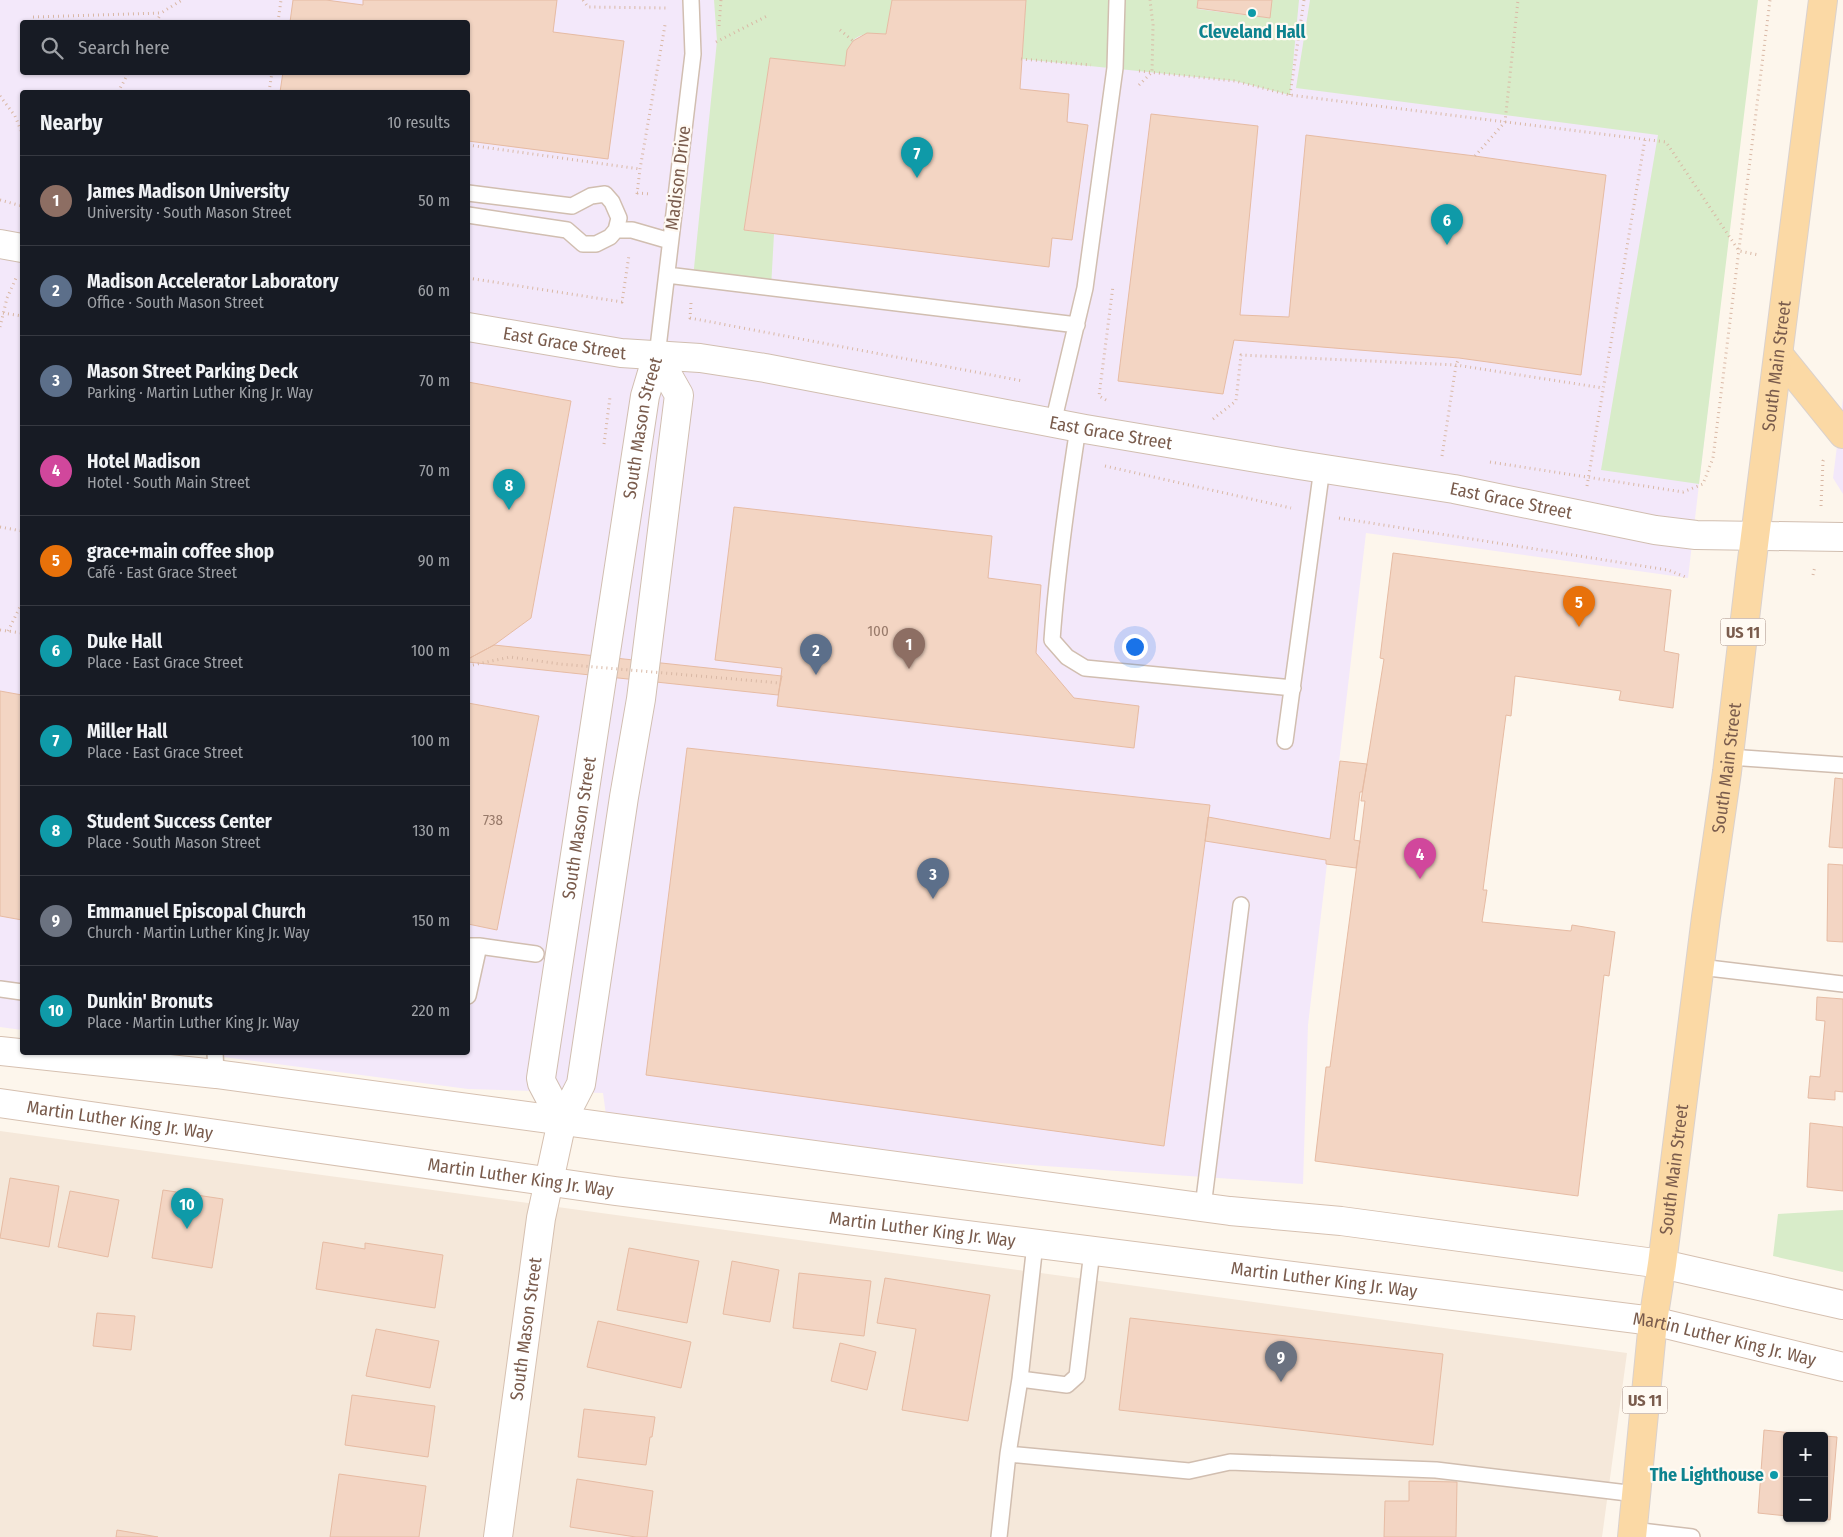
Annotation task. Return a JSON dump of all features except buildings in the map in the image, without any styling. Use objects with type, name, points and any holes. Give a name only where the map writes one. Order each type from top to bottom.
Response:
[{"type":"main road","name":"South Main Street","points":[[1632,1533],[1653,1321],[1728,757],[1823,0]]},
{"type":"main road","points":[[0,244],[20,261]]},
{"type":"main road","name":"East Grace Street","points":[[470,327],[621,353],[700,358],[764,368],[1066,425],[1438,486],[1646,528],[1696,535],[1831,537]]},
{"type":"main road","points":[[1779,355],[1841,433]]},
{"type":"main road","name":"South Mason Street","points":[[562,1121],[542,1083],[542,1078],[645,396],[657,356]]},
{"type":"main road","name":"South Mason Street","points":[[498,1537],[541,1218],[562,1121],[581,1084],[624,797],[641,699],[679,395],[657,356]]},
{"type":"main road","points":[[0,1052],[20,1053]]},
{"type":"main road","points":[[59,1055],[215,1063],[562,1121],[1203,1207],[1341,1221],[1662,1264],[1843,1305]]},
{"type":"main road","name":"Martin Luther King Jr. Way","points":[[0,1103],[549,1182],[1653,1321],[1843,1367]]},
{"type":"lane","name":"Madison Drive","points":[[657,356],[693,54],[691,0]]},
{"type":"lane","points":[[1117,0],[1115,68],[1085,288],[1076,325],[1066,425],[1073,459],[1056,585],[1052,640],[1067,657],[1085,668],[1293,688]]},
{"type":"lane","points":[[470,194],[572,206],[591,196],[605,194],[612,202],[620,218],[616,230],[610,237],[596,244],[583,244],[567,230],[470,216]]},
{"type":"lane","points":[[616,230],[632,230],[670,241]]},
{"type":"lane","points":[[666,275],[1076,325]]},
{"type":"lane","points":[[1286,741],[1322,468]]},
{"type":"lane","points":[[1728,757],[1843,765]]},
{"type":"lane","points":[[1203,1207],[1240,905]]},
{"type":"lane","points":[[470,976],[473,946],[536,954]]},
{"type":"lane","points":[[1700,968],[1843,984]]},
{"type":"lane","points":[[0,989],[20,992]]},
{"type":"lane","points":[[999,1537],[1008,1454],[1020,1380],[1035,1244]]},
{"type":"lane","points":[[1020,1380],[1067,1385],[1077,1376],[1092,1251]]},
{"type":"lane","points":[[1008,1454],[1189,1471],[1230,1462],[1436,1470],[1636,1494]]},
{"type":"lane","points":[[1632,1533],[1692,1537]]},
{"type":"path","points":[[157,20],[161,13],[182,0]]},
{"type":"path","points":[[278,20],[281,0]]},
{"type":"path","points":[[583,0],[588,7],[668,8]]},
{"type":"path","points":[[470,278],[622,302],[640,168],[668,0]]},
{"type":"path","points":[[716,51],[722,0]]},
{"type":"path","points":[[1137,86],[1152,72],[1153,25],[1150,0]]},
{"type":"path","points":[[1290,95],[1304,0]]},
{"type":"path","points":[[1475,156],[1505,122],[1518,0]]},
{"type":"path","points":[[1481,461],[1683,492],[1703,484],[1713,458],[1770,0]]},
{"type":"path","points":[[34,17],[161,13]]},
{"type":"path","points":[[693,54],[767,16]]},
{"type":"path","points":[[840,30],[853,40]]},
{"type":"path","points":[[1022,59],[1235,81],[1290,95],[1666,142],[1739,251],[1791,261]]},
{"type":"path","points":[[119,90],[127,75]]},
{"type":"path","points":[[270,90],[272,75]]},
{"type":"path","points":[[0,96],[15,116],[20,128]]},
{"type":"path","points":[[1582,516],[1645,139]]},
{"type":"path","points":[[470,145],[640,168]]},
{"type":"path","points":[[0,200],[20,205]]},
{"type":"path","points":[[0,327],[7,298],[20,261]]},
{"type":"path","points":[[694,278],[690,318],[1023,381]]},
{"type":"path","points":[[1114,280],[1099,396],[1114,404]]},
{"type":"path","points":[[3,313],[20,316]]},
{"type":"path","points":[[1213,420],[1236,400],[1241,355],[1456,365],[1603,388]]},
{"type":"path","points":[[1438,486],[1456,365],[1459,358]]},
{"type":"path","points":[[1204,418],[1222,421]]},
{"type":"path","points":[[1813,575],[1831,537],[1823,461],[1841,433]]},
{"type":"path","points":[[1432,453],[1452,456]]},
{"type":"path","points":[[1073,459],[1317,514],[1668,570],[1688,578]]},
{"type":"path","points":[[0,527],[20,531]]},
{"type":"path","points":[[8,631],[20,607]]},
{"type":"path","points":[[0,630],[20,633]]},
{"type":"path","points":[[470,666],[510,657],[560,664],[780,683]]},
{"type":"shaded area","points":[[0,0],[1756,0],[1688,578],[1366,533],[1308,1025],[1303,1184],[844,1152],[606,1115],[603,1093],[468,1089],[207,1055],[470,1055],[470,90],[20,90],[20,1030],[0,1027]]},
{"type":"shaded area","points":[[1843,398],[1843,494],[1833,478]]},
{"type":"shaded area","points":[[0,1131],[1627,1353],[1602,1537],[0,1537]]},
{"type":"green space","points":[[714,0],[892,0],[886,34],[868,34],[856,38],[849,48],[845,66],[770,58],[744,230],[774,234],[771,288],[693,278],[717,41]]},
{"type":"green space","points":[[1026,0],[1198,0],[1197,9],[1269,18],[1272,0],[1299,0],[1290,95],[1235,81],[1022,59]]},
{"type":"green space","points":[[1310,0],[1758,0],[1699,484],[1601,470],[1658,135],[1296,88]]},
{"type":"green space","points":[[1843,1210],[1843,1272],[1773,1256],[1778,1214]]},
{"type":"place","name":"Cleveland Hall","points":[[1252,13]]},
{"type":"place","name":"Miller Hall","points":[[917,178]]},
{"type":"place","name":"Duke Hall","points":[[1447,245]]},
{"type":"place","name":"Student Success Center","points":[[509,510]]},
{"type":"place","name":"grace+main coffee shop","points":[[1579,627]]},
{"type":"place","name":"James Madison University","points":[[909,669]]},
{"type":"place","name":"Madison Accelerator Laboratory","points":[[816,675]]},
{"type":"place","name":"Hotel Madison","points":[[1420,879]]},
{"type":"place","name":"Mason Street Parking Deck","points":[[933,899]]},
{"type":"place","name":"Dunkin' Bronuts","points":[[187,1229]]},
{"type":"place","name":"Emmanuel Episcopal Church","points":[[1281,1382]]},
{"type":"place","name":"The Lighthouse","points":[[1774,1475]]}]
